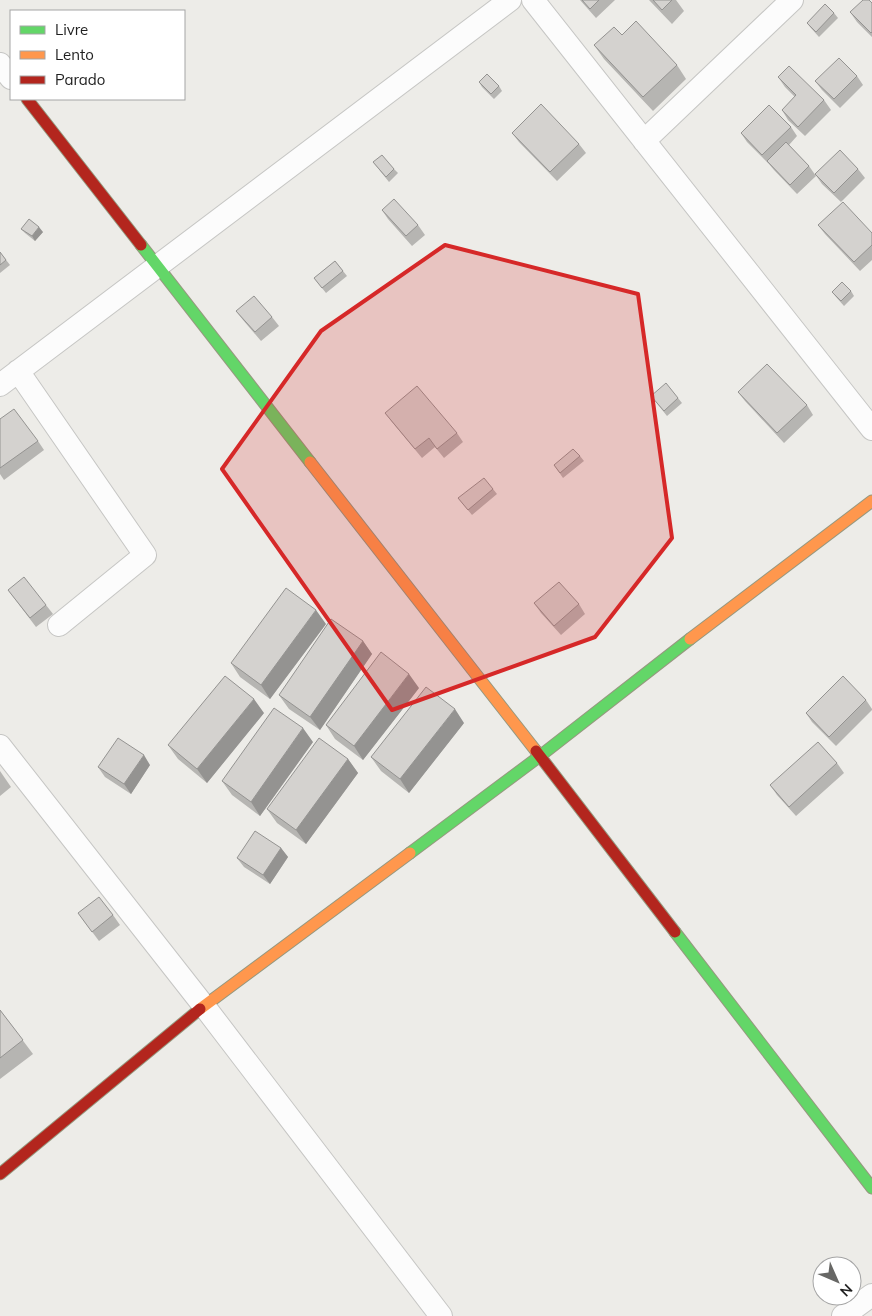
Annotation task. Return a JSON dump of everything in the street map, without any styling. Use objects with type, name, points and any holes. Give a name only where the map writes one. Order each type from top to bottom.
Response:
[{"type":"street","points":[[0,385],[510,0]]},
{"type":"street","points":[[533,0],[872,429]]},
{"type":"street","points":[[644,141],[792,0]]},
{"type":"street","points":[[28,100],[540,756],[872,1188]]},
{"type":"street","points":[[18,371],[145,556],[59,625]]},
{"type":"street","points":[[0,1174],[204,1006],[540,756],[728,609],[872,501]]},
{"type":"street","points":[[0,746],[204,1006],[442,1316]]},
{"type":"street","points":[[843,1316],[872,1295]]},
{"type":"highlighted area","points":[[445,245],[638,294],[672,538],[595,637],[392,710],[222,469],[321,331]]},
{"type":"building","points":[[582,0],[599,0],[590,9]]},
{"type":"building","points":[[653,0],[672,0],[662,10]]},
{"type":"building","points":[[863,0],[869,0],[872,3],[871,33],[850,12]]},
{"type":"building","points":[[825,4],[834,13],[816,32],[807,23]]},
{"type":"building","points":[[636,21],[677,65],[643,97],[594,45],[614,27],[622,35]]},
{"type":"building","points":[[839,58],[857,76],[834,99],[815,81]]},
{"type":"building","points":[[789,66],[824,100],[798,127],[782,110],[796,95],[778,77]]},
{"type":"building","points":[[487,74],[499,86],[491,94],[479,82]]},
{"type":"building","points":[[541,104],[579,144],[550,172],[512,133]]},
{"type":"building","points":[[769,105],[791,127],[762,155],[741,133]]},
{"type":"building","points":[[786,142],[809,166],[790,185],[767,161]]},
{"type":"building","points":[[840,150],[858,169],[834,193],[815,174]]},
{"type":"building","points":[[382,155],[394,169],[386,177],[373,162]]},
{"type":"building","points":[[394,199],[418,225],[406,236],[382,210]]},
{"type":"building","points":[[843,202],[872,233],[872,245],[854,262],[818,225]]},
{"type":"building","points":[[29,219],[39,227],[32,236],[21,229]]},
{"type":"building","points":[[0,252],[6,260],[0,265]]},
{"type":"building","points":[[335,261],[343,271],[322,288],[314,278]]},
{"type":"building","points":[[842,282],[851,291],[841,301],[832,292]]},
{"type":"building","points":[[254,296],[272,317],[255,332],[236,311]]},
{"type":"building","points":[[767,364],[807,405],[777,433],[738,392]]},
{"type":"building","points":[[666,383],[678,398],[664,411],[651,396]]},
{"type":"building","points":[[417,386],[457,433],[437,449],[429,438],[415,449],[385,413]]},
{"type":"building","points":[[14,409],[38,441],[0,468],[0,419]]},
{"type":"building","points":[[573,449],[580,456],[560,473],[554,465]]},
{"type":"building","points":[[484,478],[493,489],[468,510],[458,498]]},
{"type":"building","points":[[24,577],[46,605],[30,618],[8,590]]},
{"type":"building","points":[[559,582],[579,604],[554,626],[534,603]]},
{"type":"building","points":[[286,588],[316,610],[261,685],[231,663]]},
{"type":"building","points":[[331,619],[363,641],[310,717],[279,695]]},
{"type":"building","points":[[381,652],[409,674],[354,746],[326,725]]},
{"type":"building","points":[[225,676],[254,699],[197,769],[168,745]]},
{"type":"building","points":[[843,676],[866,700],[829,737],[806,713]]},
{"type":"building","points":[[426,687],[455,709],[400,779],[371,757]]},
{"type":"building","points":[[274,708],[303,728],[251,802],[222,781]]},
{"type":"building","points":[[118,738],[144,755],[124,784],[98,767]]},
{"type":"building","points":[[319,738],[348,759],[296,830],[267,809]]},
{"type":"building","points":[[818,742],[837,763],[789,807],[770,785]]},
{"type":"building","points":[[255,831],[281,848],[263,875],[237,858]]},
{"type":"building","points":[[99,897],[113,915],[92,932],[78,913]]},
{"type":"building","points":[[0,1010],[23,1040],[0,1058]]},
{"type":"traffic: fast","points":[[141,245],[310,462]]},
{"type":"traffic: fast","points":[[410,853],[540,756],[690,639]]},
{"type":"traffic: fast","points":[[675,932],[872,1188]]},
{"type":"traffic: slow","points":[[310,462],[536,751]]},
{"type":"traffic: slow","points":[[690,639],[872,501]]},
{"type":"traffic: slow","points":[[200,1009],[410,853]]},
{"type":"traffic: jam","points":[[28,100],[141,245]]},
{"type":"traffic: jam","points":[[536,751],[675,932]]},
{"type":"traffic: jam","points":[[0,1174],[200,1009]]}]
